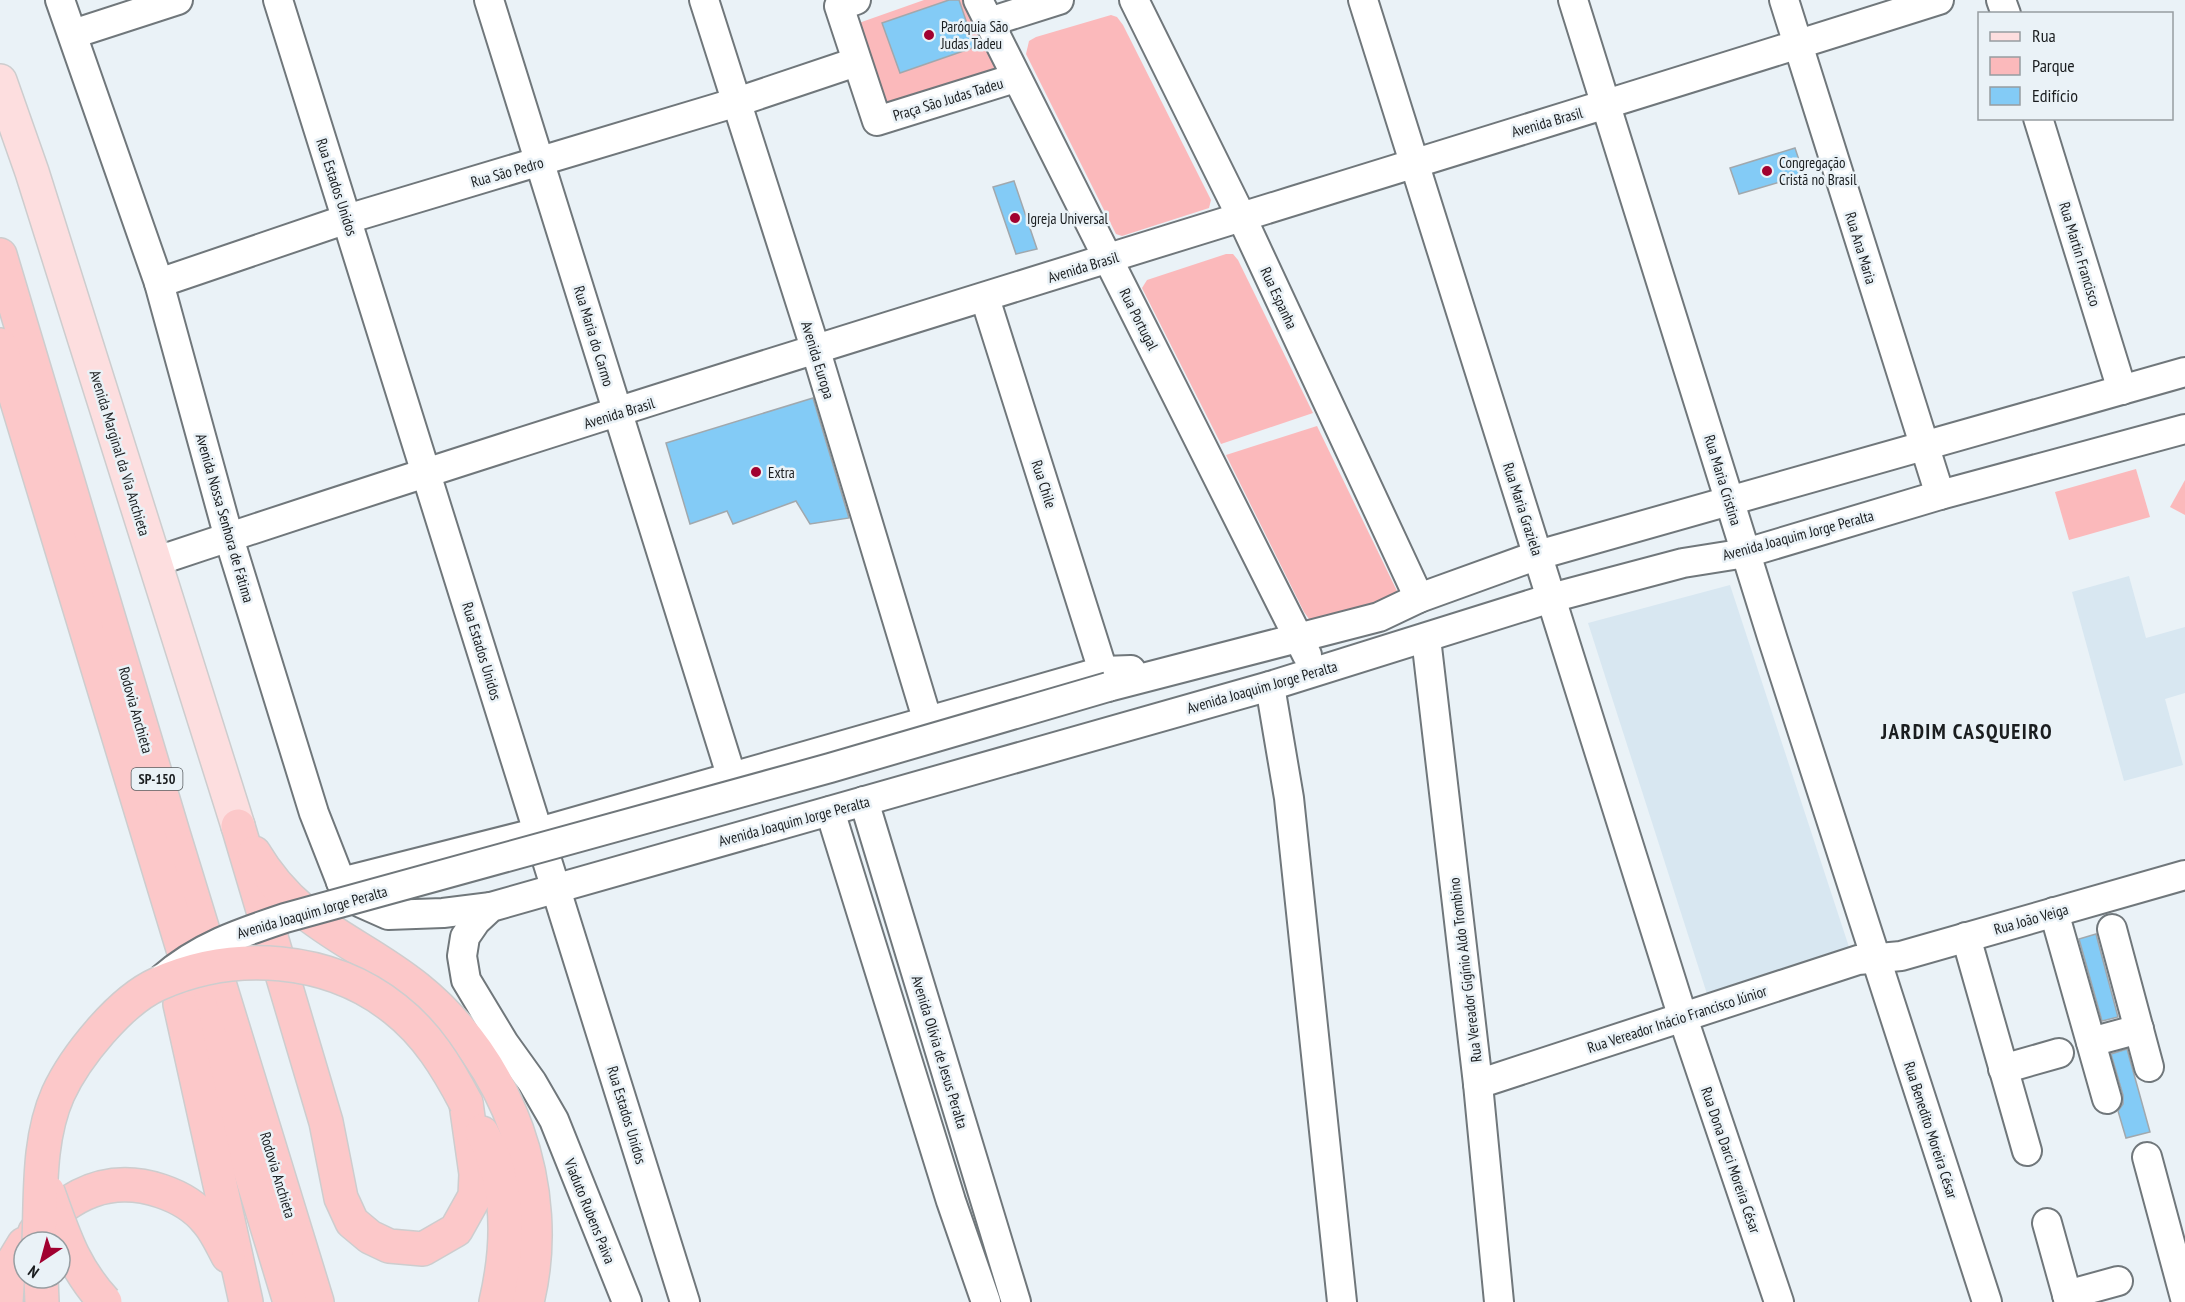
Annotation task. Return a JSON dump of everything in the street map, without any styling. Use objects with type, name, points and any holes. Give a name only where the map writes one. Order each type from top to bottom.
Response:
[{"type":"highway","name":"Rodovia Anchieta","points":[[0,255],[176,845],[317,1302]]},
{"type":"highway","name":"Rodovia Anchieta","points":[[0,345],[290,1302]]},
{"type":"highway","points":[[238,826],[326,1122],[341,1198],[352,1222],[370,1237],[388,1246],[407,1250],[423,1249],[441,1241],[456,1230],[468,1214],[475,1197],[477,1174],[465,1102]]},
{"type":"highway","points":[[238,826],[257,858],[301,911],[417,988],[450,1019],[485,1064],[515,1124],[532,1190],[534,1258],[527,1302]]},
{"type":"highway","points":[[148,831],[162,918],[244,1289]]},
{"type":"highway","points":[[40,1230],[46,1133],[58,1095],[76,1062],[101,1030],[156,985],[203,969],[243,963],[283,963],[323,971],[360,987],[394,1008],[424,1036],[448,1068],[487,1142],[500,1174],[506,1229],[496,1302]]},
{"type":"highway","points":[[42,1174],[70,1254],[105,1302]]},
{"type":"highway","points":[[10,1275],[48,1217],[81,1194],[110,1186],[139,1184],[182,1198],[207,1221],[244,1289]]},
{"type":"main road","name":"Avenida Marginal da Via Anchieta","points":[[0,81],[32,172],[238,826]]},
{"type":"street","name":"Avenida Nossa Senhora de Fátima","points":[[60,0],[159,283],[229,537],[314,813],[341,882],[349,894],[361,903],[388,915],[443,913],[491,907]]},
{"type":"street","points":[[73,34],[178,0]]},
{"type":"street","name":"Rua Estados Unidos","points":[[278,0],[685,1302]]},
{"type":"street","name":"Rua Maria do Carmo","points":[[489,0],[731,775]]},
{"type":"street","name":"Avenida Europa","points":[[704,0],[734,103],[816,351],[928,722]]},
{"type":"street","name":"Praça São Judas Tadeu","points":[[856,0],[839,6],[877,121],[1015,78]]},
{"type":"street","points":[[984,11],[1059,0]]},
{"type":"street","name":"Rua Espanha","points":[[1134,0],[1242,218],[1419,598]]},
{"type":"street","name":"Rua Maria Graziela","points":[[1362,0],[1683,1018]]},
{"type":"street","name":"Rua Maria Cristina","points":[[1573,0],[1746,553],[1876,958]]},
{"type":"street","name":"Rua Ana Maria","points":[[1784,0],[1940,495]]},
{"type":"street","name":"Avenida Brasil","points":[[154,562],[426,471],[618,414],[1242,218],[1414,161],[1607,105],[1939,0]]},
{"type":"street","name":"Rua Portugal","points":[[984,11],[1015,78],[1109,259],[1299,638],[1313,673]]},
{"type":"street","name":"Rua São Pedro","points":[[159,283],[347,219],[734,103],[856,62]]},
{"type":"street","name":"Rua Martin Francisco","points":[[2039,120],[2122,390]]},
{"type":"street","name":"Rua Chile","points":[[985,298],[1106,679]]},
{"type":"street","name":"Avenida Joaquim Jorge Peralta","points":[[341,882],[539,832],[731,775],[928,722],[1106,679],[1172,669],[1379,617],[1419,598],[1538,555],[2185,372]]},
{"type":"street","name":"Avenida Joaquim Jorge Peralta","points":[[504,1043],[466,980],[462,956],[465,937],[476,921],[491,907],[1270,686],[1551,598],[1683,563],[1746,553],[1940,495],[2185,429]]},
{"type":"street","name":"Rua Vereador Gigínio Aldo Trombino","points":[[1426,638],[1478,1084],[1499,1302]]},
{"type":"street","name":"Avenida Joaquim Jorge Peralta","points":[[156,985],[177,965],[223,939],[285,918],[842,765],[1106,679]]},
{"type":"street","points":[[1270,686],[1289,798],[1342,1302]]},
{"type":"street","name":"Avenida Olívia de Jesus Peralta","points":[[864,801],[1016,1302]]},
{"type":"street","points":[[830,811],[986,1302]]},
{"type":"street","name":"Rua João Veiga","points":[[1876,958],[1901,956],[2185,875]]},
{"type":"street","points":[[2054,912],[2107,1099]]},
{"type":"street","points":[[2112,929],[2149,1067]]},
{"type":"street","points":[[1966,937],[2027,1151]]},
{"type":"street","name":"Rua Vereador Inácio Francisco Júnior","points":[[1478,1084],[1858,960],[1876,958]]},
{"type":"street","name":"Rua Benedito Moreira César","points":[[1876,958],[1987,1302]]},
{"type":"street","name":"Rua Dona Darci Moreira César","points":[[1683,1018],[1779,1302]]},
{"type":"street","points":[[2091,1042],[2139,1029]]},
{"type":"street","name":"Viaduto Rubens Paiva","points":[[504,1043],[532,1082],[554,1120],[627,1302]]},
{"type":"street","points":[[2003,1069],[2059,1053]]},
{"type":"street","points":[[916,1087],[948,1078]]},
{"type":"street","points":[[2147,1157],[2181,1264],[2185,1298]]},
{"type":"street","points":[[2047,1223],[2068,1299],[2118,1281]]},
{"type":"shaded area","points":[[2129,576],[2146,638],[2185,627],[2185,693],[2165,699],[2183,765],[2124,781],[2072,592]]},
{"type":"shaded area","points":[[1730,585],[1849,947],[1708,997],[1588,623]]},
{"type":"green space","points":[[924,0],[971,0],[995,70],[886,108],[856,24]]},
{"type":"green space","points":[[1111,15],[1117,17],[1123,25],[1211,200],[1209,208],[1122,236],[1116,234],[1026,54],[1029,41],[1036,37]]},
{"type":"green space","points":[[1226,254],[1233,254],[1238,260],[1313,413],[1221,444],[1142,288],[1147,280]]},
{"type":"green space","points":[[1317,426],[1397,591],[1393,597],[1309,619],[1226,455]]},
{"type":"green space","points":[[2136,469],[2150,517],[2069,540],[2055,492]]},
{"type":"green space","points":[[2185,480],[2185,515],[2170,507]]},
{"type":"building","name":"Paróquia São Judas Tadeu","points":[[949,0],[959,0],[975,47],[900,73],[882,23]]},
{"type":"building","name":"Congregação Cristã no Brasil","points":[[1795,148],[1804,175],[1739,194],[1730,168]]},
{"type":"building","name":"Igreja Universal","points":[[1014,181],[1037,249],[1016,254],[993,187]]},
{"type":"building","name":"Extra","points":[[813,398],[849,518],[810,524],[796,501],[733,524],[727,511],[690,524],[666,443]]},
{"type":"building","points":[[2096,934],[2118,1017],[2102,1021],[2079,939]]},
{"type":"building","points":[[2127,1049],[2150,1132],[2126,1138],[2118,1111],[2123,1104],[2123,1095],[2111,1054]]},
{"type":"place","name":"Paróquia São Judas Tadeu","points":[[929,35]]},
{"type":"place","name":"Congregação Cristã no Brasil","points":[[1767,171]]},
{"type":"place","name":"Igreja Universal","points":[[1015,218]]},
{"type":"place","name":"Extra","points":[[756,472]]},
{"type":"district","name":"JARDIM CASQUEIRO","points":[[1967,731]]}]
